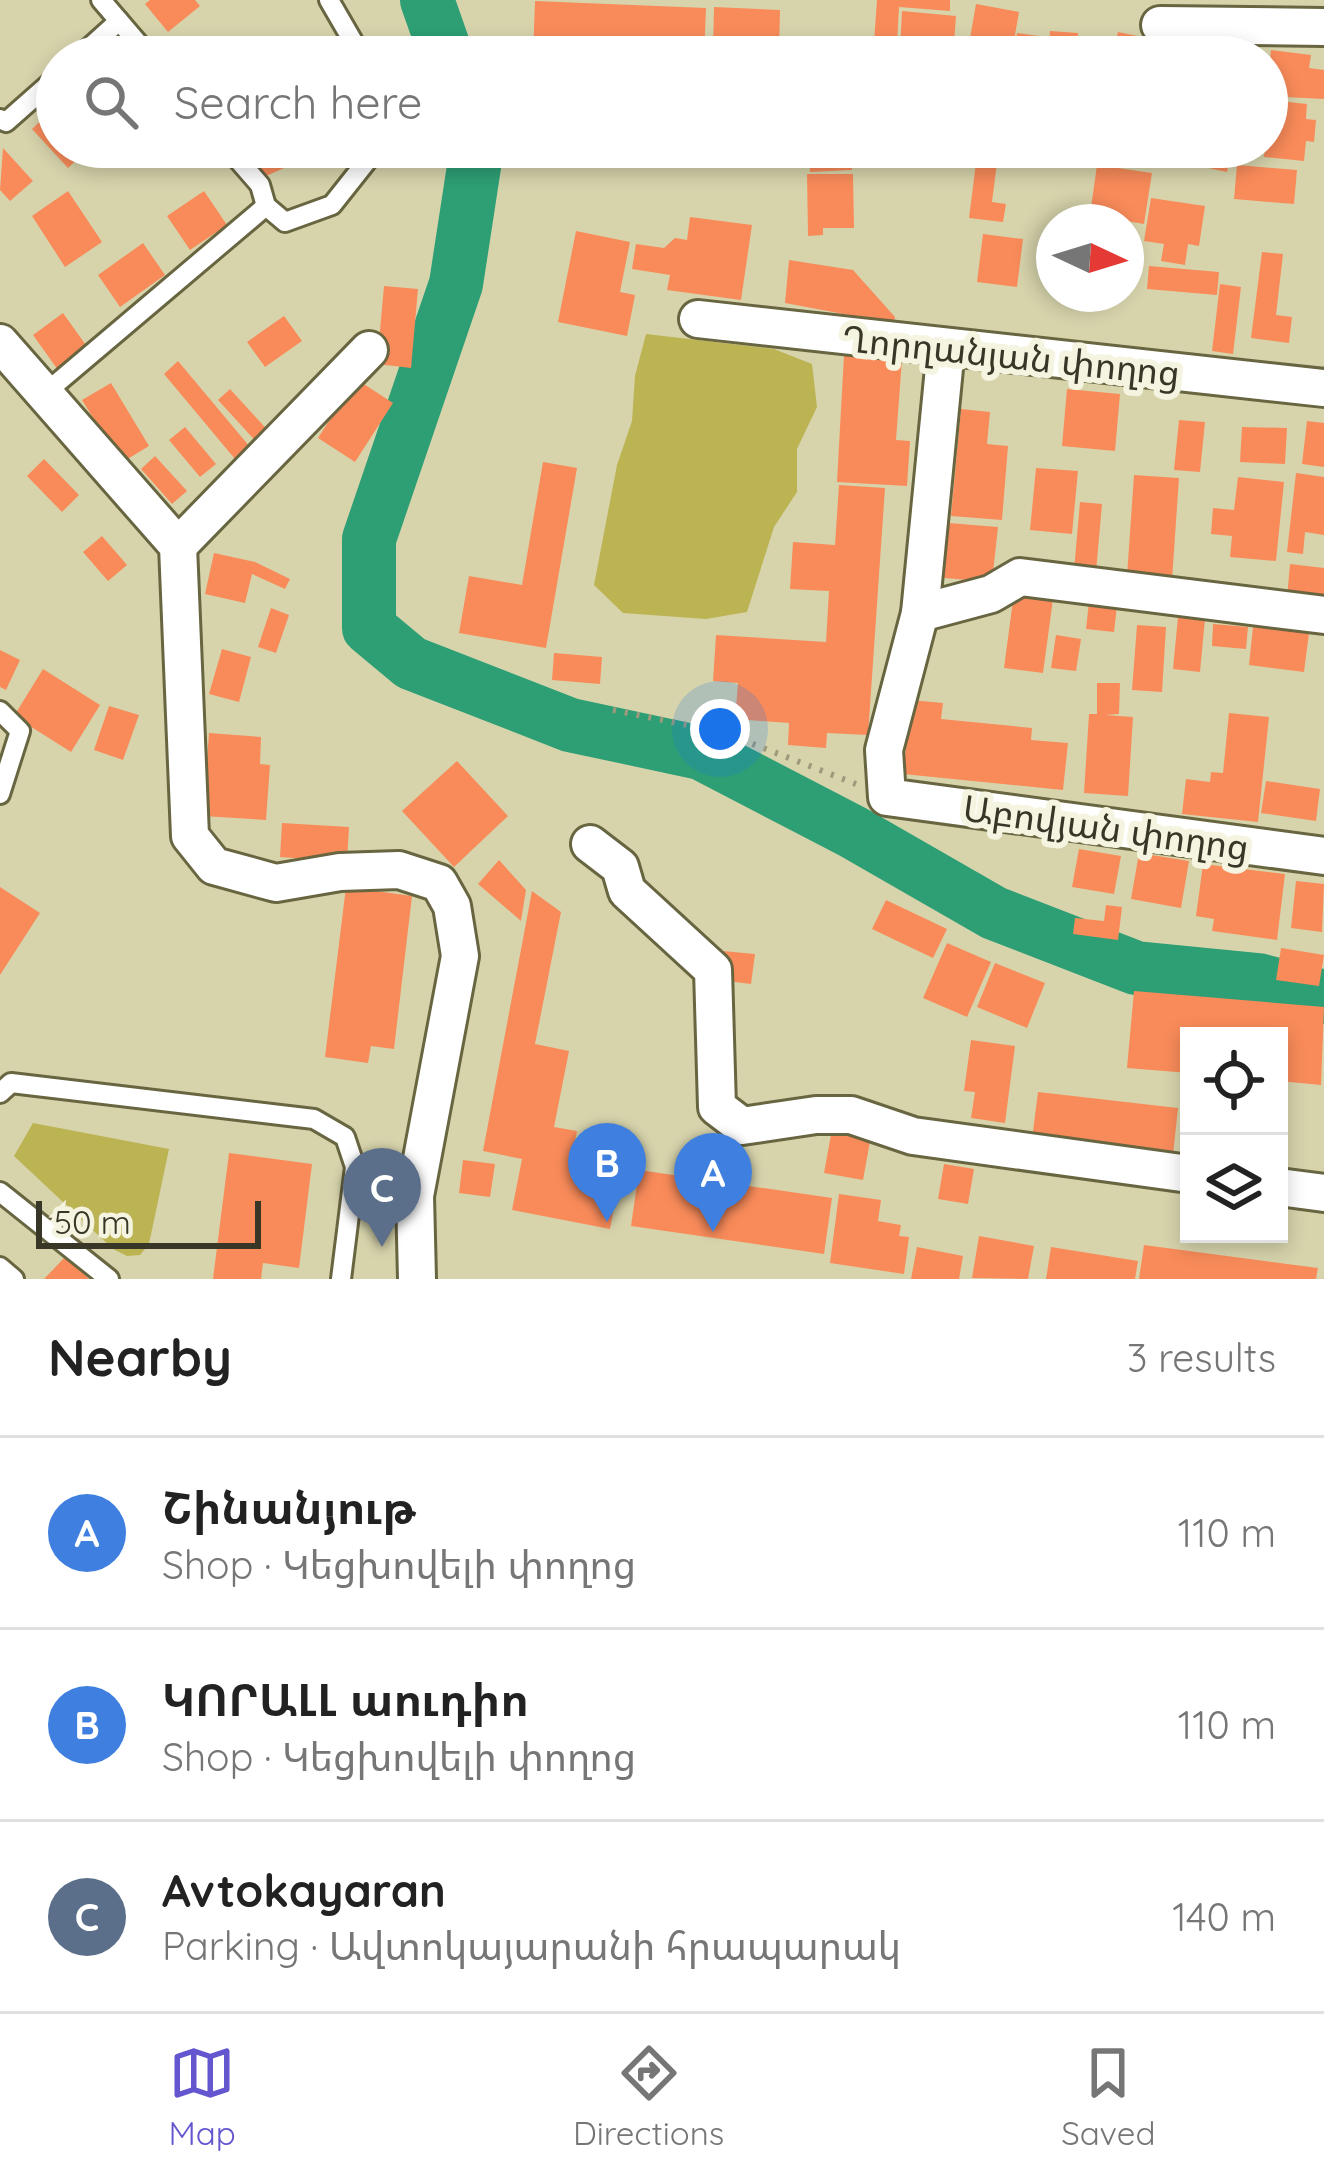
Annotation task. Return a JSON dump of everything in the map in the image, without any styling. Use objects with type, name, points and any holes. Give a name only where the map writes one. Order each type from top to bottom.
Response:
[{"type":"street","points":[[1160,25],[1324,27]]},
{"type":"street","name":"Ղորղանյան փողոց","points":[[698,319],[1324,388]]},
{"type":"street","points":[[887,797],[884,750],[920,613],[946,348]]},
{"type":"street","points":[[178,546],[369,350]]},
{"type":"street","points":[[4,357],[44,394],[178,546],[190,836],[214,866],[276,883],[340,872],[399,870],[440,883],[452,906],[460,956],[415,1196],[417,1279]]},
{"type":"street","points":[[920,613],[991,594],[1020,577],[1324,615]]},
{"type":"street","name":"Աբովյան փողոց","points":[[887,797],[1324,856]]},
{"type":"street","points":[[590,844],[620,867],[626,891],[713,970],[717,1107],[742,1126],[816,1114],[851,1115],[913,1136],[1180,1173]]},
{"type":"street","points":[[1288,1188],[1324,1193]]},
{"type":"lane","points":[[101,0],[132,36]]},
{"type":"lane","points":[[329,0],[350,36]]},
{"type":"lane","points":[[102,36],[119,21]]},
{"type":"lane","points":[[2,122],[36,94]]},
{"type":"lane","points":[[245,168],[260,185],[266,206],[285,222],[332,205],[362,168]]},
{"type":"lane","points":[[44,394],[266,206]]},
{"type":"lane","points":[[0,711],[20,731],[0,794]]},
{"type":"lane","points":[[0,1093],[11,1083],[314,1119],[345,1137],[355,1167],[340,1279]]},
{"type":"lane","points":[[0,1192],[109,1279]]},
{"type":"lane","points":[[0,1267],[14,1279]]},
{"type":"path","points":[[613,710],[722,732],[887,797]]},
{"type":"shaded area","points":[[646,334],[774,349],[812,364],[817,407],[797,449],[797,492],[774,527],[747,612],[706,619],[623,613],[594,585],[617,465],[632,421],[635,376]]},
{"type":"shaded area","points":[[33,1123],[169,1149],[149,1244],[140,1255],[127,1256],[113,1249],[14,1156]]},
{"type":"building","points":[[195,0],[200,6],[168,32],[145,4]]},
{"type":"building","points":[[877,0],[950,0],[950,11],[899,7],[897,36],[874,36]]},
{"type":"building","points":[[535,1],[706,8],[705,36],[534,36]]},
{"type":"building","points":[[976,4],[1019,12],[1015,36],[970,36]]},
{"type":"building","points":[[714,7],[780,10],[779,36],[713,36]]},
{"type":"building","points":[[902,11],[956,16],[955,36],[901,36]]},
{"type":"building","points":[[1050,31],[1078,33],[1078,36],[1050,36]]},
{"type":"building","points":[[1288,52],[1311,55],[1309,68],[1324,70],[1324,99],[1288,97]]},
{"type":"building","points":[[1288,102],[1307,104],[1306,119],[1316,120],[1314,142],[1306,141],[1304,161],[1288,159]]},
{"type":"building","points":[[3,148],[33,181],[10,201],[0,190]]},
{"type":"building","points":[[246,168],[284,168],[252,182]]},
{"type":"building","points":[[810,168],[852,170],[810,172]]},
{"type":"building","points":[[975,168],[996,168],[992,202],[1006,204],[1003,222],[969,218]]},
{"type":"building","points":[[1097,168],[1152,173],[1144,224],[1144,204],[1092,204]]},
{"type":"building","points":[[1237,168],[1297,170],[1294,204],[1234,199]]},
{"type":"building","points":[[807,174],[853,174],[854,228],[823,228],[823,235],[808,236]]},
{"type":"building","points":[[68,191],[102,242],[65,267],[32,216]]},
{"type":"building","points":[[204,191],[227,225],[190,250],[167,216]]},
{"type":"building","points":[[1151,198],[1205,206],[1199,246],[1188,244],[1185,265],[1161,261],[1164,244],[1144,241]]},
{"type":"building","points":[[690,217],[752,225],[741,300],[667,290],[670,275],[632,269],[636,244],[664,248],[675,238],[687,240]]},
{"type":"building","points":[[576,231],[630,242],[620,292],[635,295],[627,336],[558,322]]},
{"type":"building","points":[[983,234],[1023,239],[1017,287],[977,282]]},
{"type":"building","points":[[143,243],[165,275],[120,307],[98,275]]},
{"type":"building","points":[[1262,252],[1283,254],[1276,315],[1292,317],[1289,343],[1251,338]]},
{"type":"building","points":[[789,260],[853,270],[895,317],[893,328],[785,303]]},
{"type":"building","points":[[1149,266],[1219,272],[1217,295],[1147,289]]},
{"type":"building","points":[[1220,284],[1241,287],[1233,354],[1212,351]]},
{"type":"building","points":[[384,286],[418,289],[411,368],[377,364]]},
{"type":"building","points":[[63,313],[88,348],[58,370],[33,335]]},
{"type":"building","points":[[284,316],[302,341],[265,367],[247,342]]},
{"type":"building","points":[[844,355],[902,359],[896,440],[910,441],[907,486],[837,482]]},
{"type":"building","points":[[178,361],[255,453],[240,465],[164,374]]},
{"type":"building","points":[[356,379],[393,403],[355,462],[318,438]]},
{"type":"building","points":[[111,383],[149,446],[121,463],[82,400]]},
{"type":"building","points":[[230,389],[273,436],[261,447],[218,400]]},
{"type":"building","points":[[1067,389],[1120,394],[1115,451],[1062,446]]},
{"type":"building","points":[[961,409],[990,412],[987,444],[1008,446],[1002,520],[951,516]]},
{"type":"building","points":[[1179,420],[1205,422],[1200,472],[1174,470]]},
{"type":"building","points":[[1307,421],[1324,423],[1324,467],[1302,464]]},
{"type":"building","points":[[185,427],[216,464],[200,477],[169,440]]},
{"type":"building","points":[[1242,427],[1287,428],[1285,464],[1240,462]]},
{"type":"building","points":[[155,456],[187,491],[172,504],[141,469]]},
{"type":"building","points":[[44,459],[79,495],[62,512],[27,476]]},
{"type":"building","points":[[543,462],[577,468],[546,648],[459,633],[469,576],[522,585]]},
{"type":"building","points":[[1036,468],[1078,471],[1072,534],[1030,530]]},
{"type":"building","points":[[1296,473],[1324,477],[1324,535],[1305,532],[1303,554],[1287,552]]},
{"type":"building","points":[[1134,475],[1179,478],[1172,580],[1127,576]]},
{"type":"building","points":[[1238,477],[1284,482],[1276,561],[1230,557],[1232,536],[1211,534],[1213,508],[1234,510]]},
{"type":"building","points":[[839,485],[885,488],[868,735],[827,733],[826,748],[788,745],[789,723],[735,719],[738,683],[713,681],[716,635],[826,642],[829,591],[790,589],[793,542],[835,545]]},
{"type":"building","points":[[1080,502],[1102,504],[1096,572],[1074,570]]},
{"type":"building","points":[[949,523],[998,527],[992,582],[944,578]]},
{"type":"building","points":[[102,536],[127,565],[108,581],[83,552]]},
{"type":"building","points":[[214,553],[255,562],[290,579],[285,589],[252,574],[245,603],[205,594]]},
{"type":"building","points":[[1290,564],[1324,568],[1324,603],[1287,598]]},
{"type":"building","points":[[1014,593],[1053,599],[1043,673],[1004,668]]},
{"type":"building","points":[[1089,602],[1117,606],[1114,632],[1086,629]]},
{"type":"building","points":[[271,608],[289,615],[276,653],[258,647]]},
{"type":"building","points":[[1178,617],[1205,619],[1200,672],[1173,669]]},
{"type":"building","points":[[1213,624],[1248,627],[1246,649],[1212,646]]},
{"type":"building","points":[[1137,625],[1166,627],[1162,692],[1132,690]]},
{"type":"building","points":[[1253,627],[1309,633],[1304,672],[1249,665]]},
{"type":"building","points":[[1056,635],[1081,639],[1076,671],[1051,668]]},
{"type":"building","points":[[222,649],[251,657],[239,702],[209,694]]},
{"type":"building","points":[[0,650],[20,660],[6,690],[0,687]]},
{"type":"building","points":[[554,653],[602,657],[600,684],[552,680]]},
{"type":"building","points":[[43,669],[100,705],[71,752],[14,716]]},
{"type":"building","points":[[1097,683],[1120,683],[1119,714],[1105,715],[1133,717],[1128,796],[1084,793],[1089,714],[1097,714]]},
{"type":"building","points":[[911,700],[943,703],[941,719],[1032,728],[1031,740],[1068,743],[1063,790],[903,774]]},
{"type":"building","points":[[109,706],[139,715],[123,760],[94,750]]},
{"type":"building","points":[[1229,713],[1269,717],[1258,822],[1182,814],[1186,779],[1210,782],[1211,772],[1223,773]]},
{"type":"building","points":[[209,733],[261,737],[260,764],[270,765],[266,820],[203,816]]},
{"type":"building","points":[[457,761],[508,816],[454,867],[402,811]]},
{"type":"building","points":[[1266,781],[1320,789],[1316,821],[1261,813]]},
{"type":"building","points":[[282,823],[349,827],[347,862],[280,857]]},
{"type":"building","points":[[1079,849],[1121,856],[1114,894],[1072,887]]},
{"type":"building","points":[[1139,853],[1189,861],[1181,908],[1131,899]]},
{"type":"building","points":[[499,860],[526,890],[521,921],[478,884]]},
{"type":"building","points":[[1203,864],[1285,874],[1277,940],[1212,931],[1214,919],[1196,916]]},
{"type":"building","points":[[1296,881],[1324,884],[1322,932],[1291,928]]},
{"type":"building","points":[[0,887],[40,913],[0,975]]},
{"type":"building","points":[[346,887],[412,896],[394,1049],[371,1046],[368,1063],[325,1057]]},
{"type":"building","points":[[532,891],[561,912],[535,1044],[569,1051],[554,1127],[577,1131],[572,1157],[591,1161],[590,1167],[620,1173],[610,1229],[512,1210],[522,1159],[483,1151]]},
{"type":"building","points":[[886,900],[947,929],[933,958],[872,929]]},
{"type":"building","points":[[1106,905],[1122,907],[1118,940],[1073,934],[1075,918],[1104,921]]},
{"type":"building","points":[[947,943],[991,962],[967,1017],[923,998]]},
{"type":"building","points":[[1281,948],[1324,955],[1319,986],[1276,980]]},
{"type":"building","points":[[723,951],[755,954],[751,984],[719,980]]},
{"type":"building","points":[[995,963],[1045,983],[1027,1028],[977,1007]]},
{"type":"building","points":[[1134,991],[1324,1007],[1321,1085],[1288,1082],[1288,1027],[1180,1027],[1180,1072],[1127,1068]]},
{"type":"building","points":[[971,1040],[1015,1046],[1005,1123],[971,1118],[975,1092],[964,1091]]},
{"type":"building","points":[[1038,1092],[1178,1108],[1172,1164],[1031,1147]]},
{"type":"building","points":[[832,1129],[871,1136],[863,1180],[824,1173]]},
{"type":"building","points":[[229,1153],[312,1164],[299,1268],[263,1263],[261,1279],[213,1279]]},
{"type":"building","points":[[463,1160],[495,1164],[490,1197],[459,1193]]},
{"type":"building","points":[[944,1164],[974,1169],[968,1204],[938,1199]]},
{"type":"building","points":[[639,1170],[832,1198],[824,1254],[631,1226]]},
{"type":"building","points":[[839,1194],[881,1200],[878,1221],[901,1225],[899,1236],[909,1237],[904,1274],[830,1263]]},
{"type":"building","points":[[979,1236],[1034,1246],[1028,1279],[972,1278]]},
{"type":"building","points":[[1144,1245],[1318,1268],[1316,1279],[1139,1279]]},
{"type":"building","points":[[917,1247],[963,1256],[959,1279],[911,1279]]},
{"type":"building","points":[[1051,1247],[1138,1261],[1135,1279],[1046,1279]]},
{"type":"building","points":[[66,1256],[89,1279],[44,1279]]},
{"type":"waterway","points":[[427,0],[440,36]]},
{"type":"waterway","points":[[474,168],[456,284],[369,539],[369,628],[411,663],[570,725],[701,753],[994,913],[1136,968],[1258,980],[1324,997]]},
{"type":"place","name":"ԿՈՐԱԼԼ աուդիո","points":[[607,1222]]},
{"type":"place","name":"Շինանյութ","points":[[713,1232]]},
{"type":"place","name":"Avtokayaran","points":[[382,1247]]}]
